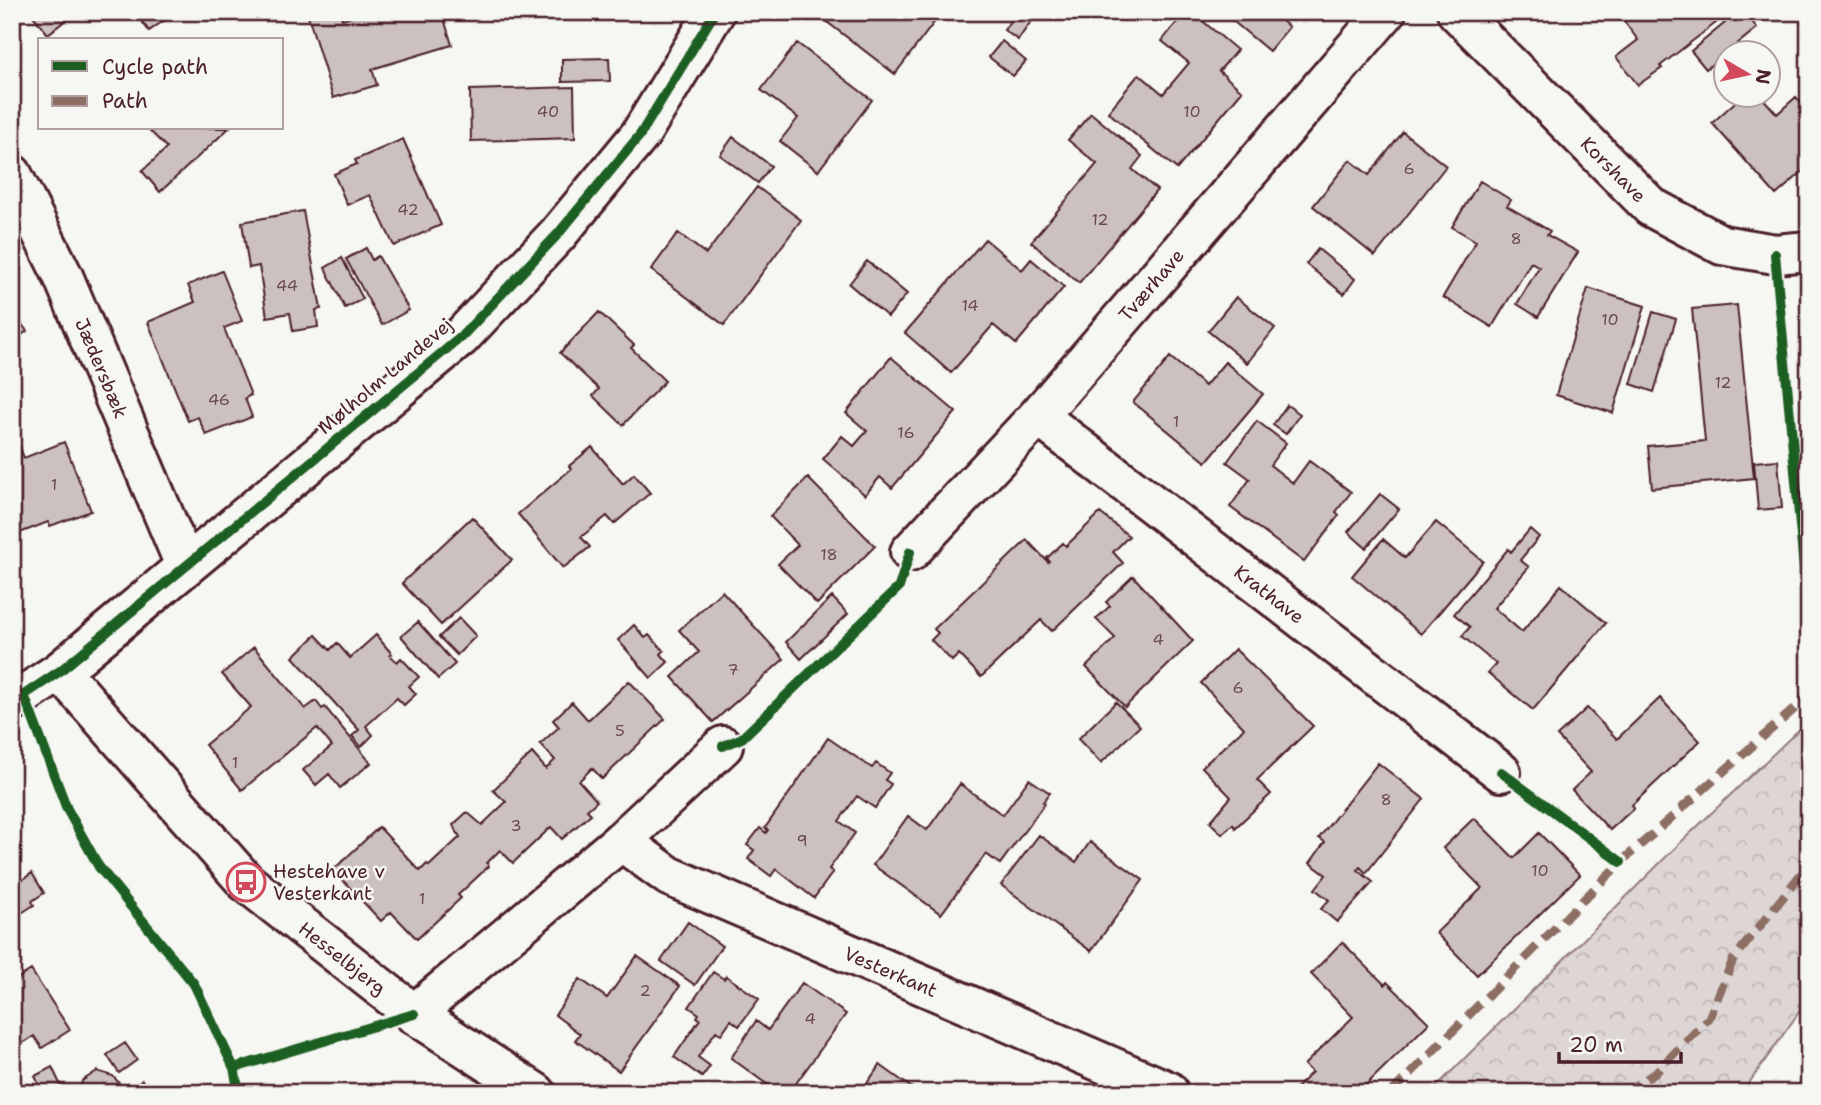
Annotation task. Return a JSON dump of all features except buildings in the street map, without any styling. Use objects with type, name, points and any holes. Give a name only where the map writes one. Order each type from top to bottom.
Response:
[{"type":"street","name":"Mølholm Landevej","points":[[12,703],[60,671],[461,337],[558,234],[640,135],[715,12]]},
{"type":"street","name":"Tværhave","points":[[911,552],[1038,416],[1386,12]]},
{"type":"street","name":"Korshave","points":[[1457,12],[1651,207],[1722,245],[1775,254],[1809,251]]},
{"type":"street","name":"Jædersbæk","points":[[12,174],[63,276],[185,565]]},
{"type":"street","name":"Krathave","points":[[1038,416],[1501,772]]},
{"type":"street","name":"Hesselbjerg","points":[[60,671],[246,882],[414,1014],[536,1093]]},
{"type":"street","points":[[414,1014],[621,841],[723,746]]},
{"type":"street","name":"Vesterkant","points":[[621,841],[670,876],[1168,1091]]},
{"type":"green space","points":[[1809,720],[1809,998],[1742,1093],[1430,1093],[1679,844]]},
{"type":"marked path","points":[[1391,1093],[1621,862],[1809,696]]},
{"type":"marked path","points":[[1623,1093],[1654,1074],[1709,1018],[1733,960],[1809,864]]},
{"type":"cycle path","points":[[12,703],[60,671],[461,337],[558,234],[640,135],[715,12]]},
{"type":"cycle path","points":[[1775,254],[1809,623]]},
{"type":"cycle path","points":[[723,746],[742,738],[899,587],[910,552]]},
{"type":"cycle path","points":[[24,695],[67,809],[99,867],[194,984],[234,1068],[239,1093]]},
{"type":"cycle path","points":[[1501,772],[1621,862]]},
{"type":"cycle path","points":[[234,1068],[414,1014]]},
{"type":"place","name":"Hestehave v Vesterkant","points":[[246,882]]}]
